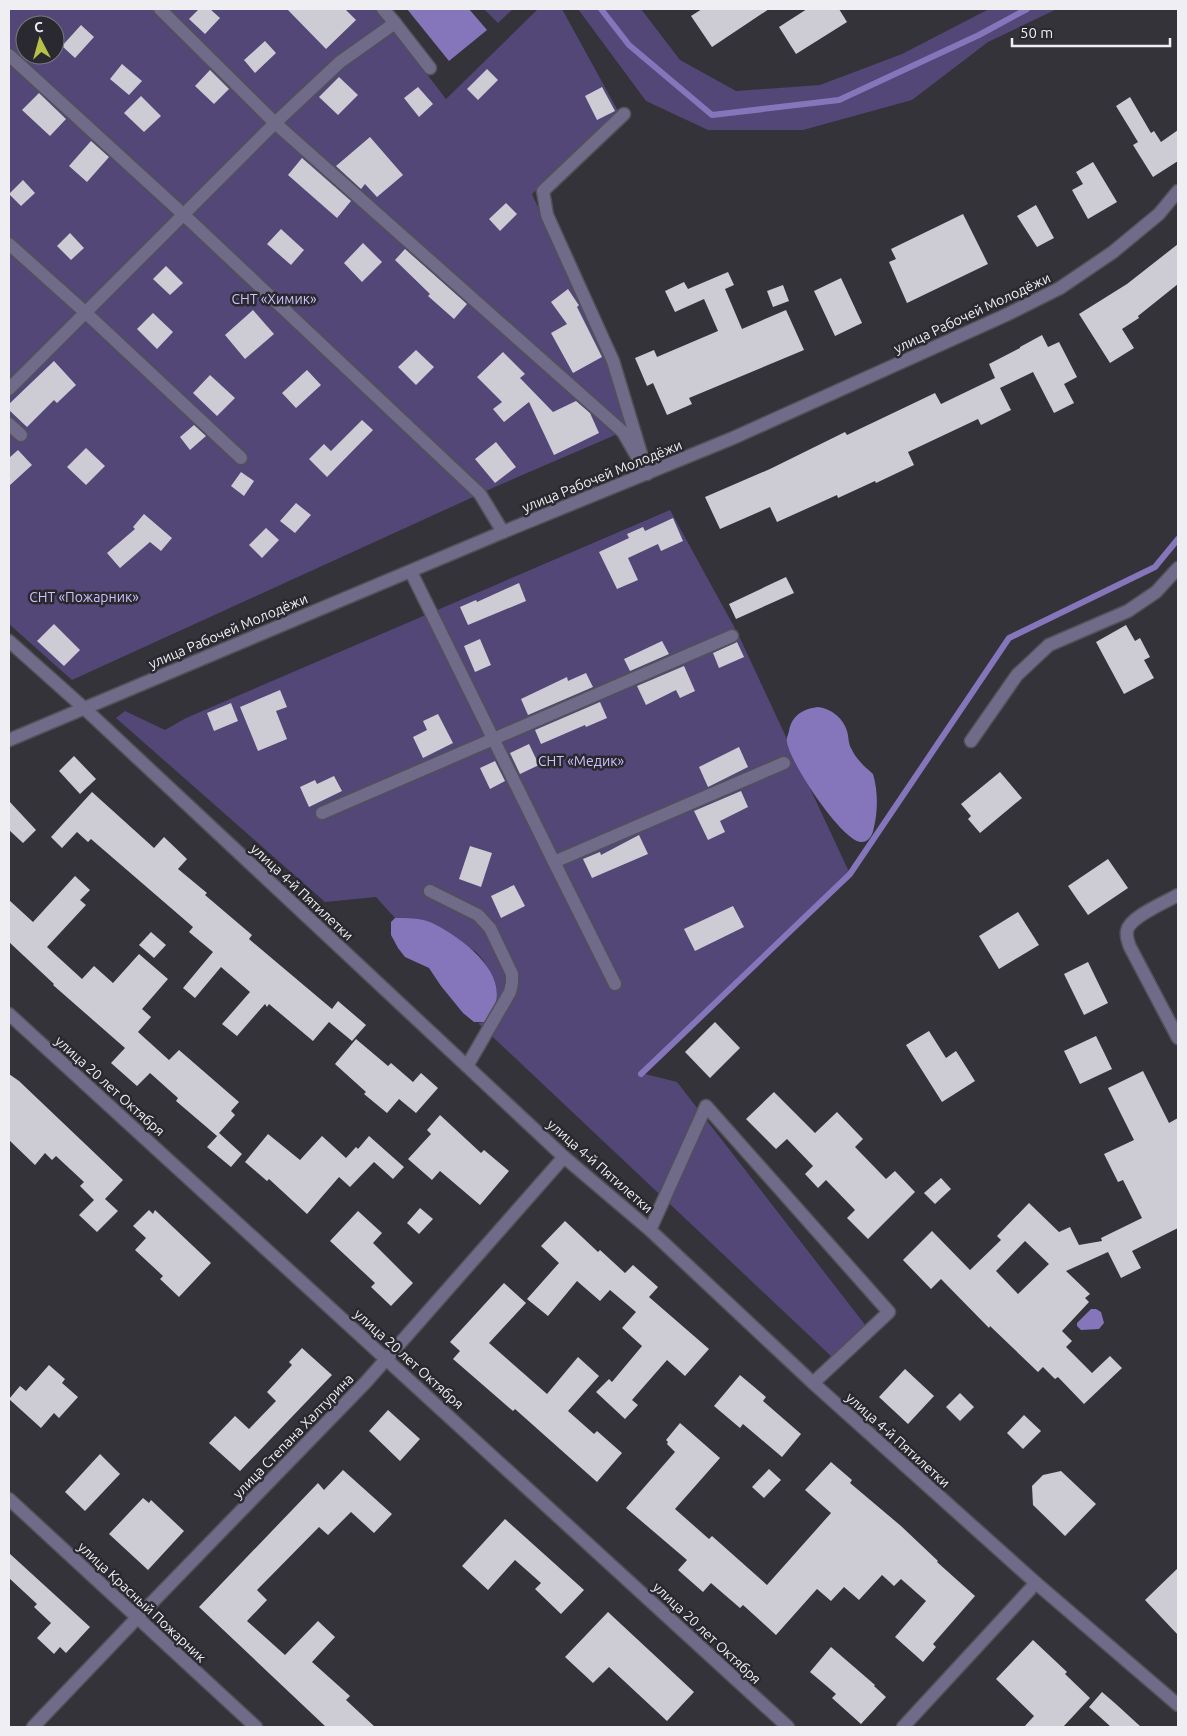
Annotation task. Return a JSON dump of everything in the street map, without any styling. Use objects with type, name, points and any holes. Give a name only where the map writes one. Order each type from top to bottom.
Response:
[{"type":"street","points":[[160,9],[275,122],[623,432],[647,474]]},
{"type":"street","points":[[383,9],[430,68]]},
{"type":"street","points":[[9,389],[275,122],[340,62],[395,23]]},
{"type":"street","points":[[9,55],[184,215],[480,494],[503,532]]},
{"type":"street","points":[[624,114],[543,191],[547,215],[613,362],[647,474]]},
{"type":"street","name":"улица Рабочей Молодёжи","points":[[9,740],[503,532],[742,434],[979,328],[1060,288],[1121,245],[1159,214],[1178,191]]},
{"type":"street","points":[[9,244],[241,458]]},
{"type":"street","points":[[9,424],[22,435]]},
{"type":"street","points":[[971,742],[1017,675],[1048,645],[1128,611],[1156,592],[1178,568]]},
{"type":"street","points":[[411,572],[615,984]]},
{"type":"street","points":[[322,813],[732,636]]},
{"type":"street","name":"улица 4-й Пятилетки","points":[[9,641],[84,708],[564,1157],[650,1230],[813,1383],[1036,1583],[1178,1705]]},
{"type":"street","points":[[554,862],[784,763]]},
{"type":"street","points":[[430,891],[478,916],[490,928],[512,974],[510,992],[467,1066]]},
{"type":"street","points":[[1178,896],[1136,918],[1130,924],[1127,931],[1130,947],[1178,1038]]},
{"type":"street","name":"улица 20 лет Октября","points":[[9,1014],[788,1727]]},
{"type":"street","points":[[650,1230],[706,1106],[889,1312],[813,1383]]},
{"type":"street","name":"улица Степана Халтурина","points":[[33,1727],[387,1359],[564,1157]]},
{"type":"street","name":"улица Красный Пожарник","points":[[9,1499],[256,1727]]},
{"type":"street","points":[[903,1727],[1036,1583]]},
{"type":"green space","name":"СНТ «Химик»","points":[[9,9],[377,9],[446,99],[538,9],[562,9],[618,111],[532,194],[609,363],[629,429],[495,487],[72,680],[9,624]]},
{"type":"green space","points":[[484,9],[513,9],[498,23]]},
{"type":"green space","points":[[578,9],[641,9],[680,60],[736,91],[820,85],[902,54],[989,9],[1057,9],[988,42],[912,100],[803,130],[708,130],[646,101]]},
{"type":"green space","name":"СНТ «Медик»","points":[[670,510],[738,634],[850,874],[641,1073],[677,1082],[866,1326],[833,1358],[478,1023],[484,1022],[492,1011],[497,993],[495,982],[483,960],[476,952],[428,921],[395,918],[376,897],[325,902],[116,718],[125,711],[165,730],[186,718]]},
{"type":"shaded area","points":[[407,9],[469,9],[487,30],[449,61]]},
{"type":"shaded area","points":[[818,707],[832,712],[840,718],[845,726],[854,754],[873,774],[877,794],[876,814],[873,832],[866,841],[860,842],[851,837],[829,814],[806,782],[790,752],[787,740],[790,725],[803,711]]},
{"type":"shaded area","points":[[395,918],[418,919],[430,922],[444,929],[472,950],[484,963],[493,977],[497,992],[494,1007],[484,1022],[474,1022],[463,1013],[429,968],[405,957],[391,935],[391,922]]},
{"type":"shaded area","points":[[1091,1309],[1101,1312],[1104,1323],[1099,1329],[1081,1330],[1077,1323]]},
{"type":"building","points":[[199,9],[210,9],[220,18],[205,34],[189,19]]},
{"type":"building","points":[[287,9],[345,9],[356,20],[326,49]]},
{"type":"building","points":[[702,9],[769,9],[712,47],[691,16]]},
{"type":"building","points":[[807,9],[839,9],[847,22],[796,54],[779,27]]},
{"type":"building","points":[[81,25],[94,37],[75,58],[65,49],[65,43]]},
{"type":"building","points":[[265,41],[276,53],[255,73],[244,60]]},
{"type":"building","points":[[122,64],[142,81],[129,95],[110,79]]},
{"type":"building","points":[[487,69],[498,80],[478,100],[467,89]]},
{"type":"building","points":[[210,70],[229,89],[214,104],[195,86]]},
{"type":"building","points":[[339,77],[358,95],[338,115],[319,97]]},
{"type":"building","points":[[418,87],[433,104],[419,117],[404,98]]},
{"type":"building","points":[[602,87],[615,111],[597,120],[585,96]]},
{"type":"building","points":[[39,93],[66,119],[50,136],[22,110]]},
{"type":"building","points":[[141,96],[161,116],[144,132],[124,113]]},
{"type":"building","points":[[1130,97],[1151,133],[1154,131],[1161,142],[1178,130],[1178,161],[1153,177],[1133,145],[1138,142],[1116,106]]},
{"type":"building","points":[[370,137],[403,175],[377,197],[365,184],[361,189],[336,166]]},
{"type":"building","points":[[91,141],[109,157],[87,182],[69,166]]},
{"type":"building","points":[[302,158],[351,201],[337,218],[288,175]]},
{"type":"building","points":[[1093,162],[1117,202],[1088,219],[1072,190],[1083,184],[1076,172]]},
{"type":"building","points":[[23,180],[35,193],[21,206],[9,194]]},
{"type":"building","points":[[506,203],[517,214],[500,231],[489,219]]},
{"type":"building","points":[[1036,205],[1054,238],[1037,247],[1017,216]]},
{"type":"building","points":[[963,214],[988,264],[907,303],[889,262],[896,259],[891,249]]},
{"type":"building","points":[[281,229],[304,250],[291,265],[267,244]]},
{"type":"building","points":[[70,233],[84,248],[71,260],[57,246]]},
{"type":"building","points":[[363,243],[382,262],[362,282],[344,263]]},
{"type":"building","points":[[1178,244],[1178,284],[1138,316],[1139,318],[1122,329],[1134,348],[1110,363],[1079,314],[1127,284]]},
{"type":"building","points":[[405,249],[467,304],[454,319],[428,296],[430,294],[395,260]]},
{"type":"building","points":[[166,266],[183,283],[170,295],[153,279]]},
{"type":"building","points":[[728,272],[734,285],[725,289],[742,329],[786,310],[804,350],[689,398],[692,404],[667,415],[653,383],[647,386],[635,358],[654,350],[657,357],[718,331],[704,299],[675,312],[665,291],[684,282],[688,289]]},
{"type":"building","points":[[841,278],[862,323],[835,336],[814,291]]},
{"type":"building","points":[[783,285],[789,301],[773,307],[767,291]]},
{"type":"building","points":[[568,289],[579,305],[577,307],[602,357],[573,373],[551,333],[567,324],[551,302]]},
{"type":"building","points":[[253,310],[274,334],[245,359],[225,335]]},
{"type":"building","points":[[153,313],[173,332],[157,349],[137,329]]},
{"type":"building","points":[[1042,335],[1048,347],[1059,342],[1077,377],[1064,384],[1074,403],[1054,413],[1033,372],[1000,388],[1011,410],[981,425],[978,419],[908,452],[914,465],[876,483],[875,481],[838,498],[837,495],[777,522],[770,507],[720,529],[705,497],[770,469],[845,432],[847,435],[935,393],[941,404],[995,378],[989,364]]},
{"type":"building","points":[[416,350],[434,367],[416,385],[398,367]]},
{"type":"building","points":[[503,352],[525,374],[520,378],[553,412],[576,401],[590,413],[599,433],[554,455],[529,402],[504,422],[493,409],[502,402],[477,377]]},
{"type":"building","points":[[54,361],[76,385],[57,403],[54,400],[27,427],[9,410],[9,404]]},
{"type":"building","points":[[307,370],[321,385],[296,408],[282,393]]},
{"type":"building","points":[[210,375],[235,398],[217,416],[193,393]]},
{"type":"building","points":[[362,420],[373,430],[327,477],[309,459],[324,444],[331,451]]},
{"type":"building","points":[[194,425],[206,436],[190,450],[180,437]]},
{"type":"building","points":[[496,442],[516,467],[495,483],[475,459]]},
{"type":"building","points":[[86,448],[105,466],[86,485],[67,467]]},
{"type":"building","points":[[18,450],[32,465],[9,486],[9,458]]},
{"type":"building","points":[[241,472],[254,481],[244,496],[231,486]]},
{"type":"building","points":[[296,503],[311,515],[295,533],[280,521]]},
{"type":"building","points":[[144,514],[172,538],[161,551],[150,542],[120,568],[107,553],[135,529],[133,527]]},
{"type":"building","points":[[673,518],[683,541],[661,551],[658,544],[628,558],[638,580],[617,589],[599,552],[629,538],[627,534],[643,527],[645,531]]},
{"type":"building","points":[[266,528],[279,540],[262,558],[249,545]]},
{"type":"building","points":[[786,577],[794,593],[736,619],[729,604]]},
{"type":"building","points":[[519,583],[526,601],[468,625],[460,607],[476,600],[477,602]]},
{"type":"building","points":[[54,624],[80,650],[64,666],[37,641]]},
{"type":"building","points":[[1126,625],[1135,641],[1140,638],[1150,657],[1144,660],[1154,678],[1124,694],[1096,642]]},
{"type":"building","points":[[480,639],[491,665],[475,672],[464,646]]},
{"type":"building","points":[[662,641],[669,654],[630,671],[624,659]]},
{"type":"building","points":[[737,642],[744,657],[719,668],[713,653]]},
{"type":"building","points":[[684,666],[695,691],[680,698],[676,690],[646,705],[637,686]]},
{"type":"building","points":[[586,673],[593,687],[528,715],[521,699],[567,677],[568,681]]},
{"type":"building","points":[[280,690],[287,707],[276,711],[287,739],[258,751],[240,707]]},
{"type":"building","points":[[600,702],[607,718],[586,727],[585,725],[541,744],[535,730]]},
{"type":"building","points":[[231,703],[238,721],[214,731],[207,713]]},
{"type":"building","points":[[438,714],[453,743],[423,758],[413,737],[427,730],[423,721]]},
{"type":"building","points":[[529,744],[539,765],[520,774],[510,753]]},
{"type":"building","points":[[739,747],[748,767],[708,787],[699,767]]},
{"type":"building","points":[[74,756],[96,779],[80,794],[59,771]]},
{"type":"building","points":[[495,761],[505,781],[490,789],[480,768]]},
{"type":"building","points":[[1000,772],[1022,798],[980,833],[968,819],[971,816],[961,804]]},
{"type":"building","points":[[334,776],[342,791],[309,807],[300,787],[315,780],[317,784]]},
{"type":"building","points":[[741,791],[748,807],[720,821],[725,832],[708,840],[694,811]]},
{"type":"building","points":[[92,792],[154,848],[164,837],[187,859],[178,869],[252,935],[249,939],[332,1009],[338,1001],[366,1025],[352,1041],[329,1022],[313,1041],[269,1004],[267,1007],[265,1004],[237,1036],[222,1024],[250,992],[221,967],[195,998],[183,988],[213,952],[189,932],[193,927],[91,839],[88,842],[77,832],[62,848],[51,837]]},
{"type":"building","points":[[9,801],[36,830],[23,843],[9,830]]},
{"type":"building","points":[[639,835],[648,854],[592,878],[583,859],[600,852],[601,855]]},
{"type":"building","points":[[470,846],[492,853],[481,887],[459,879]]},
{"type":"building","points":[[1108,859],[1128,888],[1088,915],[1068,886]]},
{"type":"building","points":[[75,876],[90,890],[80,900],[86,905],[47,947],[82,979],[94,966],[113,983],[139,954],[168,979],[142,1009],[151,1017],[138,1032],[169,1060],[179,1050],[239,1102],[231,1111],[235,1115],[219,1133],[242,1154],[231,1167],[207,1147],[219,1134],[217,1136],[176,1101],[178,1098],[150,1073],[137,1086],[111,1063],[125,1048],[53,985],[9,942],[9,900],[33,922]]},
{"type":"building","points":[[514,885],[525,906],[501,918],[491,896]]},
{"type":"building","points":[[733,906],[744,927],[695,951],[684,929]]},
{"type":"building","points":[[1018,912],[1039,945],[999,969],[979,936]]},
{"type":"building","points":[[151,932],[166,945],[154,958],[139,945]]},
{"type":"building","points":[[1088,962],[1108,1003],[1084,1015],[1064,974]]},
{"type":"building","points":[[715,1022],[740,1048],[710,1078],[685,1052]]},
{"type":"building","points":[[929,1031],[946,1058],[956,1051],[975,1081],[942,1102],[906,1045]]},
{"type":"building","points":[[1096,1036],[1112,1069],[1080,1084],[1064,1051]]},
{"type":"building","points":[[356,1039],[388,1066],[391,1063],[413,1082],[421,1073],[438,1088],[416,1113],[399,1099],[387,1113],[364,1094],[366,1092],[335,1064]]},
{"type":"building","points":[[1143,1071],[1169,1123],[1178,1118],[1178,1228],[1132,1251],[1141,1268],[1121,1278],[1108,1252],[1066,1271],[1090,1294],[1085,1298],[1089,1302],[1062,1331],[1072,1341],[1066,1347],[1092,1373],[1110,1356],[1122,1368],[1084,1404],[1058,1377],[1055,1379],[1043,1367],[1038,1372],[990,1326],[989,1328],[941,1279],[931,1289],[903,1260],[932,1231],[970,1270],[1001,1240],[997,1236],[1029,1203],[1059,1232],[1070,1227],[1079,1245],[1102,1241],[1101,1238],[1142,1218],[1123,1180],[1118,1182],[1104,1154],[1134,1140],[1108,1088]],"holes":[[[1025,1241],[1049,1264],[1018,1294],[996,1271]]]},
{"type":"building","points":[[9,1074],[19,1081],[123,1180],[105,1199],[118,1211],[97,1232],[79,1215],[94,1200],[80,1186],[84,1182],[56,1156],[52,1160],[45,1153],[35,1165],[9,1140]]},
{"type":"building","points":[[774,1092],[815,1133],[837,1112],[863,1139],[855,1147],[886,1179],[895,1171],[915,1192],[868,1239],[847,1218],[855,1210],[826,1180],[818,1188],[805,1174],[813,1166],[787,1139],[776,1149],[746,1119]]},
{"type":"building","points":[[440,1115],[481,1153],[484,1150],[509,1171],[480,1205],[440,1171],[432,1180],[408,1159],[431,1134],[427,1130]]},
{"type":"building","points":[[268,1134],[300,1160],[322,1136],[346,1158],[356,1147],[358,1149],[369,1136],[404,1167],[393,1179],[374,1162],[350,1187],[339,1177],[307,1214],[269,1179],[267,1181],[245,1162]]},
{"type":"building","points":[[941,1178],[951,1189],[935,1204],[924,1193]]},
{"type":"building","points":[[420,1208],[433,1219],[419,1234],[407,1223]]},
{"type":"building","points":[[149,1210],[153,1214],[155,1210],[211,1263],[179,1297],[160,1279],[163,1276],[135,1250],[146,1238],[133,1226]]},
{"type":"building","points":[[358,1211],[382,1233],[373,1243],[413,1283],[391,1306],[371,1287],[375,1283],[330,1241]]},
{"type":"building","points":[[565,1221],[598,1252],[600,1250],[625,1273],[633,1265],[658,1287],[649,1297],[709,1349],[685,1376],[667,1360],[632,1400],[638,1405],[625,1419],[596,1392],[609,1379],[612,1382],[642,1346],[622,1328],[636,1312],[610,1290],[600,1301],[577,1281],[548,1316],[527,1299],[559,1263],[541,1246]]},
{"type":"building","points":[[504,1283],[526,1303],[489,1343],[547,1394],[578,1357],[599,1376],[568,1411],[594,1434],[597,1431],[622,1453],[597,1482],[515,1409],[513,1411],[453,1359],[460,1351],[450,1342]]},
{"type":"building","points":[[302,1348],[332,1375],[240,1471],[209,1443],[235,1416],[249,1429],[276,1401],[267,1392],[292,1365],[289,1362]]},
{"type":"building","points":[[49,1365],[65,1379],[62,1383],[78,1397],[59,1418],[54,1413],[41,1428],[9,1399],[20,1386],[26,1391]]},
{"type":"building","points":[[905,1369],[934,1396],[908,1424],[879,1397]]},
{"type":"building","points":[[740,1375],[766,1397],[763,1401],[801,1434],[782,1457],[743,1424],[740,1428],[714,1406]]},
{"type":"building","points":[[960,1393],[974,1407],[960,1421],[946,1407]]},
{"type":"building","points":[[388,1410],[420,1439],[400,1461],[369,1431]]},
{"type":"building","points":[[1024,1415],[1041,1431],[1023,1449],[1007,1433]]},
{"type":"building","points":[[680,1423],[720,1458],[675,1509],[709,1539],[712,1536],[767,1585],[831,1513],[805,1490],[831,1462],[852,1480],[850,1483],[901,1526],[975,1596],[933,1644],[936,1647],[923,1662],[895,1637],[926,1601],[901,1579],[894,1586],[882,1575],[859,1600],[844,1587],[831,1601],[817,1589],[776,1635],[743,1605],[740,1608],[711,1583],[703,1592],[678,1570],[687,1560],[626,1508],[675,1452],[667,1444],[666,1440]]},
{"type":"building","points":[[100,1454],[120,1474],[85,1511],[65,1492]]},
{"type":"building","points":[[769,1469],[781,1480],[764,1498],[752,1487]]},
{"type":"building","points":[[343,1470],[392,1514],[374,1533],[351,1512],[328,1535],[319,1527],[257,1590],[267,1600],[247,1621],[285,1655],[318,1621],[335,1637],[312,1662],[350,1696],[346,1700],[375,1727],[326,1727],[199,1607],[318,1483],[324,1490]]},
{"type":"building","points":[[1061,1471],[1096,1504],[1065,1536],[1033,1505],[1032,1486],[1043,1475]]},
{"type":"building","points":[[143,1498],[149,1503],[151,1500],[184,1531],[148,1570],[109,1534]]},
{"type":"building","points":[[505,1519],[584,1590],[561,1614],[535,1589],[541,1583],[515,1560],[488,1590],[462,1566]]},
{"type":"building","points":[[9,1553],[90,1627],[66,1653],[60,1647],[54,1654],[37,1638],[51,1623],[34,1607],[37,1604],[9,1578]]},
{"type":"building","points":[[1178,1568],[1178,1635],[1145,1600]]},
{"type":"building","points":[[608,1612],[694,1692],[667,1721],[609,1667],[593,1683],[565,1657]]},
{"type":"building","points":[[1033,1640],[1067,1672],[1065,1674],[1090,1698],[1063,1727],[1024,1727],[1034,1716],[996,1679]]},
{"type":"building","points":[[831,1647],[886,1697],[861,1724],[832,1698],[836,1694],[810,1672]]},
{"type":"building","points":[[1102,1692],[1141,1727],[1111,1727],[1089,1707]]},
{"type":"waterway","points":[[601,9],[629,45],[712,115],[839,100],[979,35],[1027,9]]},
{"type":"waterway","points":[[641,1074],[850,874],[1009,638],[1155,567],[1178,539]]},
{"type":"park label","name":"СНТ «Пожарник»","points":[[84,597]]}]
